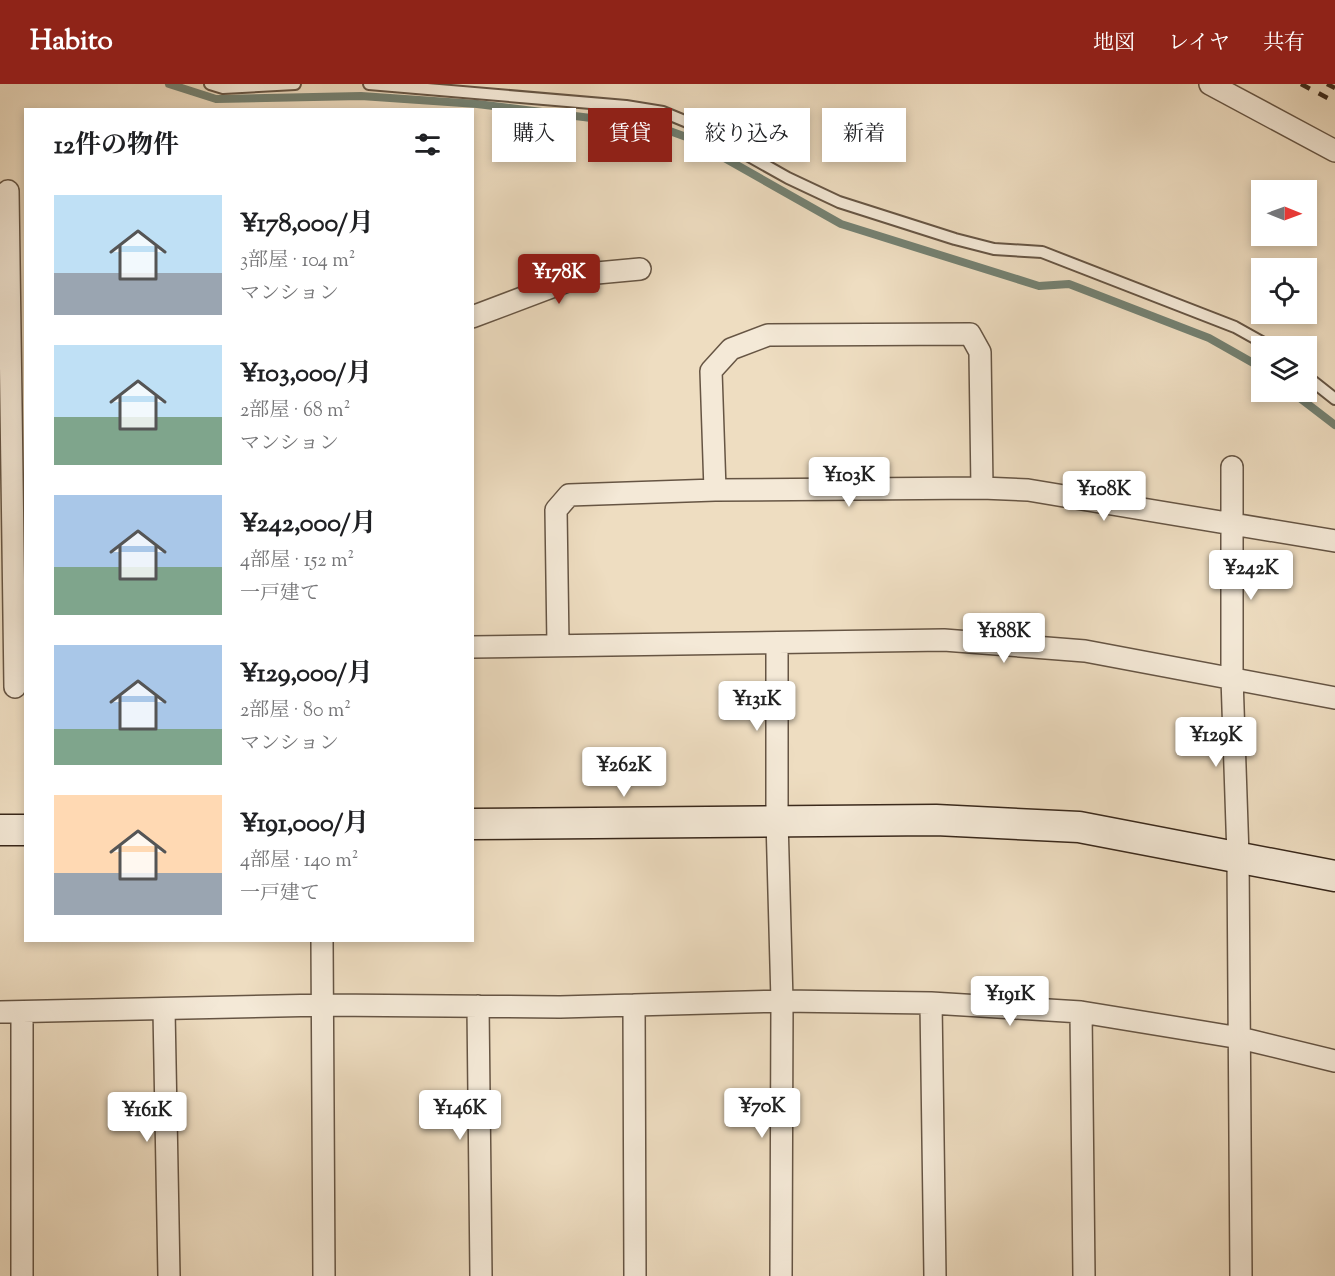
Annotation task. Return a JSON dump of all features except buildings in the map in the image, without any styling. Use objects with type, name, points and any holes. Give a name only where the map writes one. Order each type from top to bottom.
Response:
[{"type":"street","points":[[1210,84],[1335,151]]},
{"type":"street","points":[[11,191],[14,687]]},
{"type":"street","points":[[474,316],[586,274],[640,268]]},
{"type":"street","points":[[715,490],[711,371],[731,350],[768,336],[780,335],[970,334],[980,352],[982,488]]},
{"type":"street","points":[[1232,467],[1230,524],[1238,856],[1241,1276]]},
{"type":"street","points":[[558,645],[556,510],[569,495],[715,490],[982,488],[1029,490],[1335,541]]},
{"type":"street","points":[[474,648],[944,640],[1085,651],[1335,698]]},
{"type":"street","points":[[777,644],[777,820],[782,1002],[781,1276]]},
{"type":"street","points":[[474,824],[936,820],[1078,827],[1335,876]]},
{"type":"street","points":[[0,830],[24,830]]},
{"type":"street","points":[[322,942],[324,1276]]},
{"type":"street","points":[[931,1003],[935,1276]]},
{"type":"street","points":[[0,1012],[324,1005],[931,1003],[1081,1012],[1240,1038],[1335,1060]]},
{"type":"street","points":[[634,1005],[635,1276]]},
{"type":"street","points":[[478,1006],[480,1276]]},
{"type":"street","points":[[164,1010],[169,1276]]},
{"type":"street","points":[[22,1012],[22,1276]]},
{"type":"street","points":[[1081,1012],[1084,1276]]},
{"type":"lane","points":[[210,84],[223,88],[295,84]]},
{"type":"lane","points":[[369,84],[626,106],[663,112],[692,124],[788,178],[839,202],[994,249],[1042,252],[1235,327],[1251,336]]},
{"type":"lane","points":[[1317,385],[1335,399]]},
{"type":"waterway","points":[[169,84],[216,99],[361,96],[477,104],[656,126],[689,138],[841,224],[1039,286],[1069,284],[1209,338],[1251,362]]},
{"type":"waterway","points":[[1305,402],[1335,425]]},
{"type":"railway","points":[[1301,84],[1335,102]]},
{"type":"railway","points":[[1327,84],[1335,88]]}]
